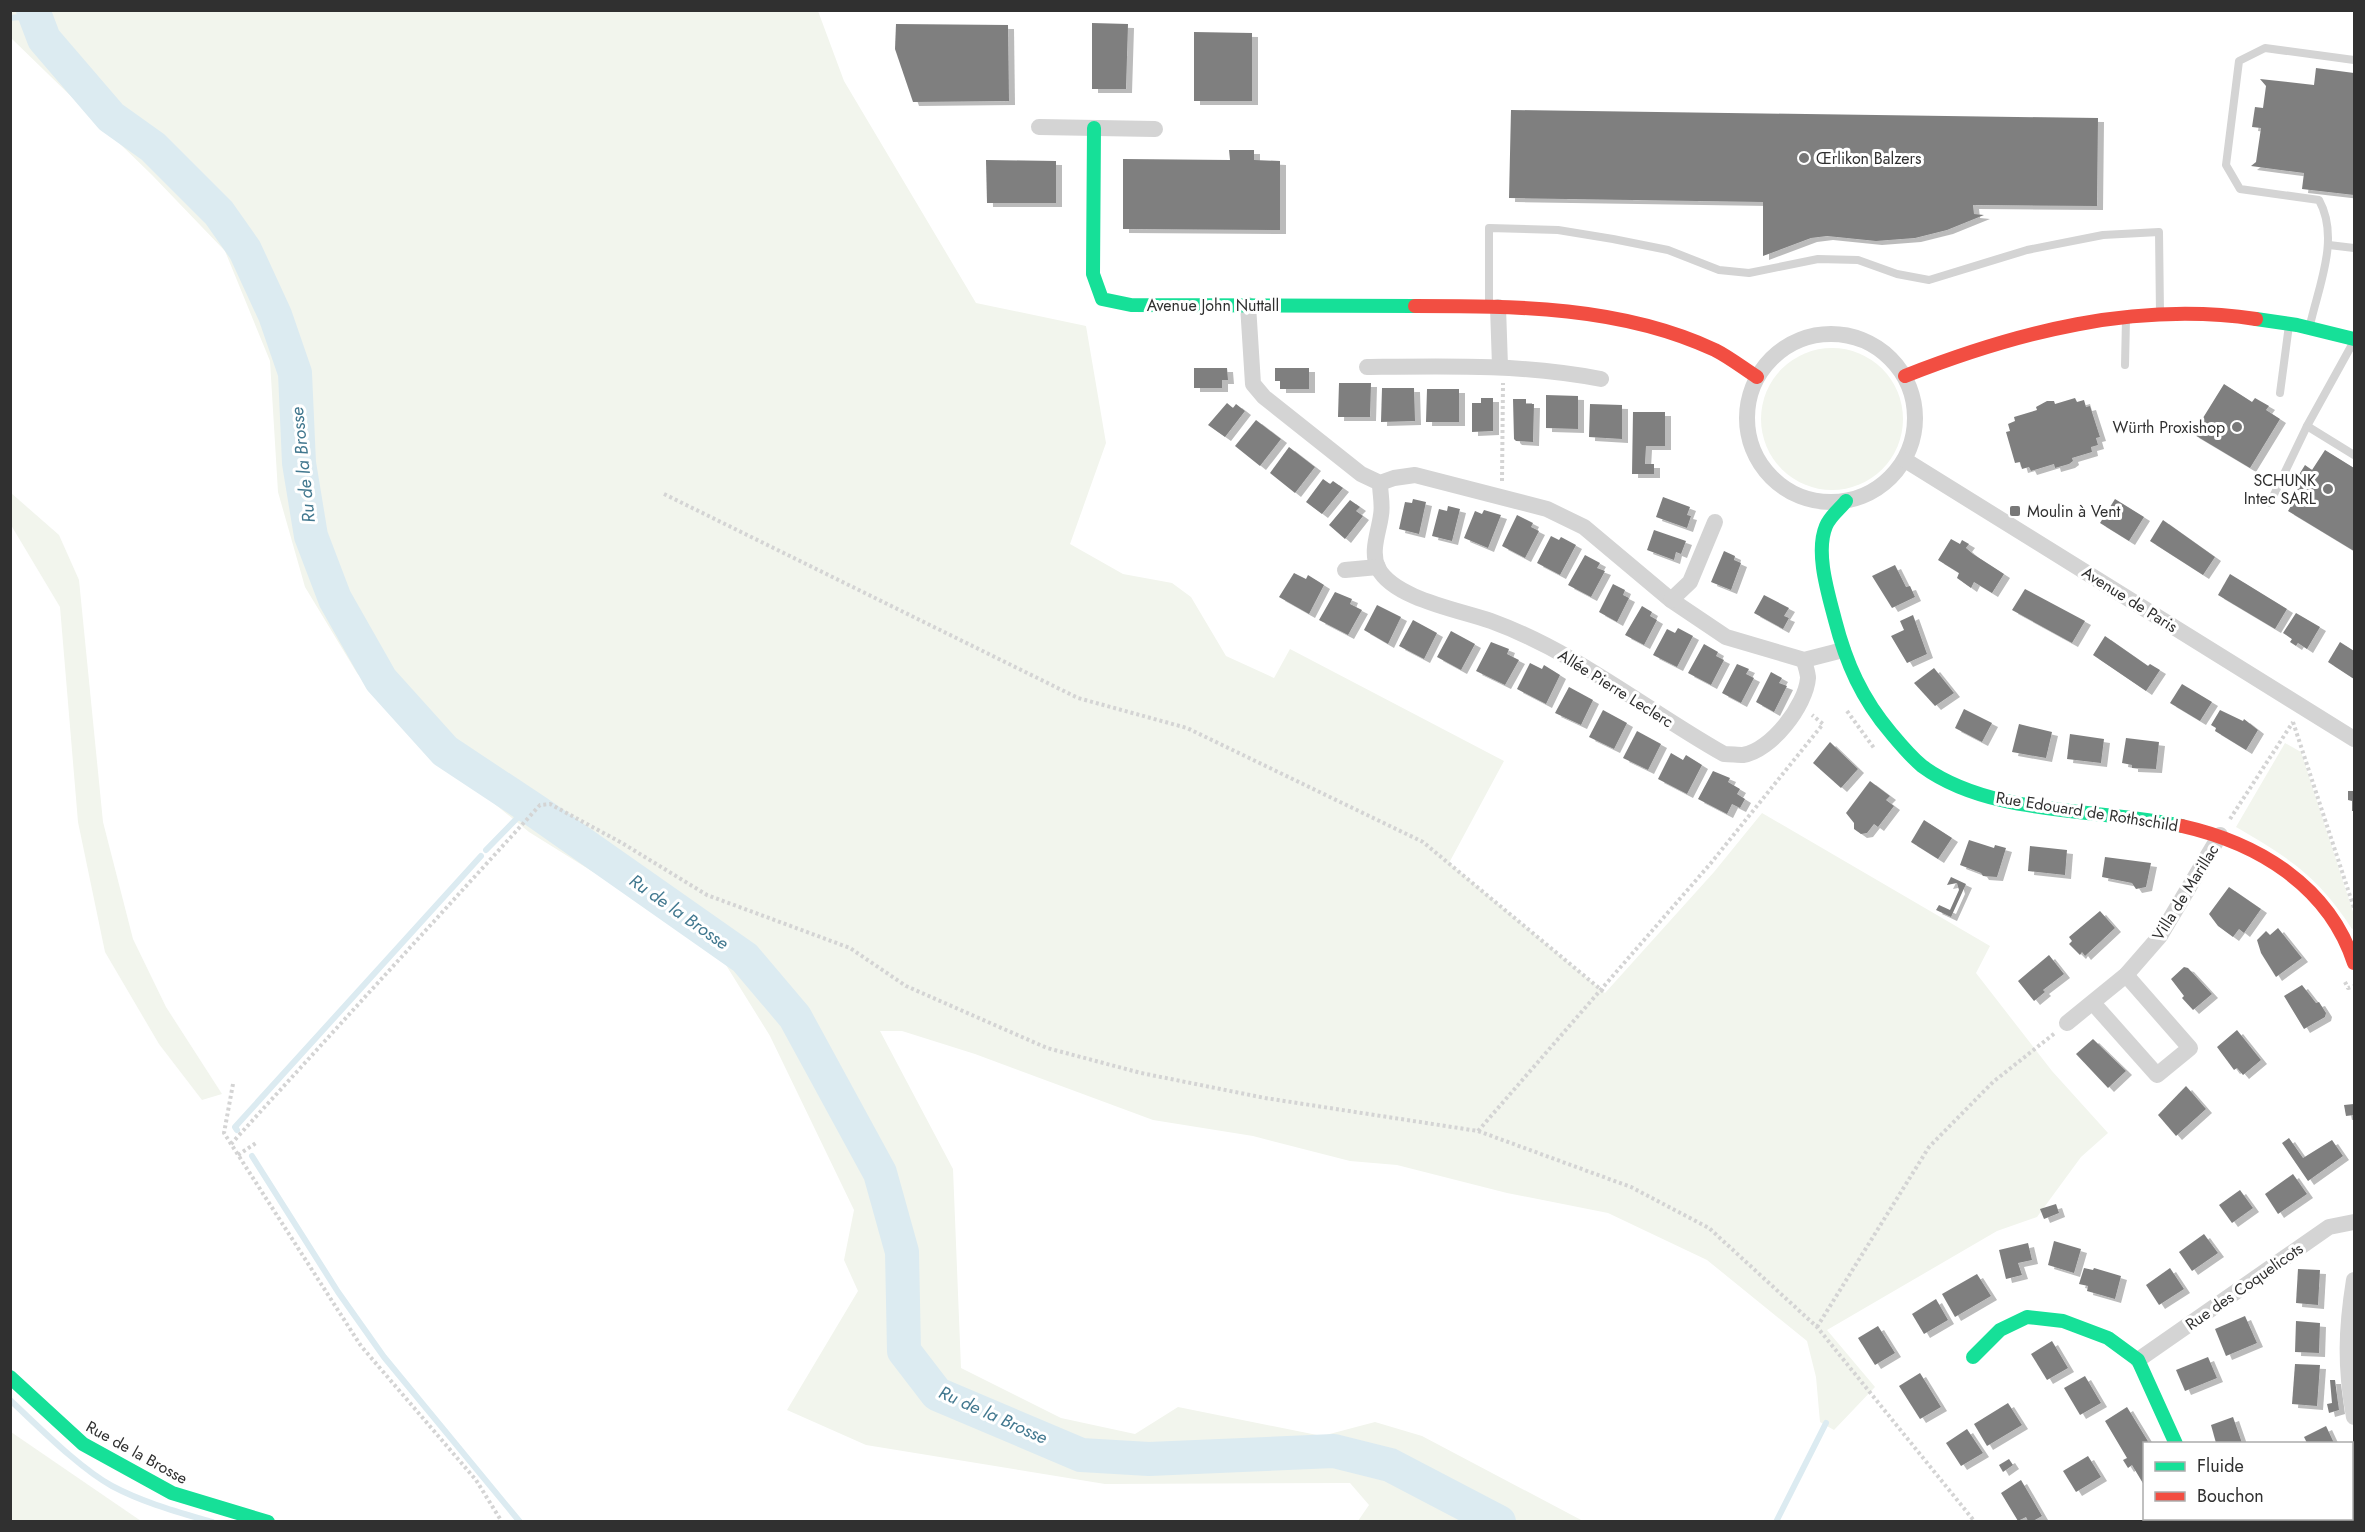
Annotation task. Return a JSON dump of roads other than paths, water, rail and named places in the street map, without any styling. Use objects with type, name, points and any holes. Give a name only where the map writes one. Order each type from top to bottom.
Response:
[{"type":"street","points":[[1039,127],[1155,129]]},
{"type":"street","name":"Avenue John Nuttall","points":[[1094,128],[1093,274],[1102,299],[1131,305],[1494,307],[1585,313],[1650,326],[1718,349],[1757,377]]},
{"type":"street","points":[[1248,305],[1252,384],[1264,397],[1361,474],[1380,483],[1415,475],[1547,509],[1584,527],[1671,600],[1726,637],[1804,660],[1843,650]]},
{"type":"street","points":[[1494,307],[1502,366]]},
{"type":"street","points":[[1905,376],[1984,344],[2104,318],[2126,316],[2193,312],[2289,322],[2310,325],[2355,340]]},
{"type":"street","points":[[1818,334],[1843,334],[1868,341],[1882,351],[1905,376],[1915,403],[1915,432],[1905,460],[1889,479],[1876,489],[1846,501],[1821,502],[1795,494],[1772,478],[1756,456],[1748,430],[1748,403],[1757,377],[1773,357],[1794,342],[1818,334]]},
{"type":"street","points":[[1367,367],[1502,366],[1549,369],[1601,379]]},
{"type":"street","name":"Avenue de Paris","points":[[1905,460],[2355,739]]},
{"type":"street","points":[[1345,570],[1378,567],[1375,553],[1382,513],[1380,483]]},
{"type":"street","name":"Rue Edouard de Rothschild","points":[[1846,501],[1825,527],[1825,579],[1843,650],[1857,688],[1879,720],[1914,759],[1948,781],[1982,793],[2035,806],[2164,821],[2220,835],[2258,851],[2293,873],[2342,930],[2355,963]]},
{"type":"street","points":[[1671,600],[1690,582],[1714,522]]},
{"type":"street","name":"Allée Pierre Leclerc","points":[[1378,567],[1389,583],[1414,596],[1493,621],[1550,646],[1724,754],[1744,755],[1761,748],[1778,736],[1792,716],[1806,685],[1808,678],[1804,660]]},
{"type":"street","name":"Villa de Marillac","points":[[2067,1023],[2126,975],[2160,936],[2220,835]]},
{"type":"street","points":[[2093,1004],[2157,1075],[2190,1048],[2126,975]]},
{"type":"street","name":"Rue des Coquelicots","points":[[2138,1360],[2329,1227],[2355,1222]]},
{"type":"street","points":[[2355,1280],[2347,1327],[2355,1417]]},
{"type":"street","points":[[1973,1357],[2000,1330],[2026,1317],[2063,1321],[2108,1338],[2138,1360],[2176,1442]]},
{"type":"street","name":"Rue de la Brosse","points":[[10,1377],[83,1444],[172,1493],[268,1521]]},
{"type":"lane","points":[[2310,325],[2329,244],[2326,213],[2319,200],[2240,189],[2226,165],[2239,61],[2265,48],[2355,60]]},
{"type":"lane","points":[[1494,307],[1489,228],[1558,230],[1613,239],[1668,250],[1719,270],[1749,273],[1818,259],[1858,260],[1897,274],[1929,280],[2027,250],[2103,236],[2159,232],[2160,314]]},
{"type":"lane","points":[[2329,244],[2355,248]]},
{"type":"lane","points":[[2125,365],[2126,316]]},
{"type":"lane","points":[[2280,393],[2289,322]]},
{"type":"lane","points":[[2270,503],[2307,426],[2355,340]]},
{"type":"lane","points":[[2307,426],[2355,455]]},
{"type":"waterway","name":"Ru de la Brosse","points":[[33,10],[44,39],[111,117],[153,147],[219,213],[245,250],[275,315],[295,373],[299,463],[311,536],[335,599],[381,680],[445,751],[537,812],[745,958],[795,1017],[880,1173],[902,1252],[904,1351],[937,1394],[1081,1455],[1149,1459],[1334,1451],[1390,1465],[1499,1522]]},
{"type":"waterway","points":[[10,18],[21,17],[33,12]]},
{"type":"waterway","points":[[486,850],[529,806]]},
{"type":"waterway","points":[[237,1130],[235,1127],[481,856]]},
{"type":"waterway","points":[[252,1156],[338,1292],[384,1357],[520,1522]]},
{"type":"waterway","points":[[10,1400],[73,1458],[112,1486],[149,1502],[212,1522]]},
{"type":"waterway","points":[[1776,1522],[1826,1423]]},
{"type":"waterway","points":[[1466,1502],[1467,1522]]},
{"type":"place","name":"Œrlikon Balzers","points":[[1804,158]]},
{"type":"place","name":"Würth Proxishop","points":[[2237,427]]},
{"type":"place","name":"SCHUNK Intec SARL","points":[[2328,489]]},
{"type":"place","name":"Moulin à Vent","points":[[2015,511]]}]
